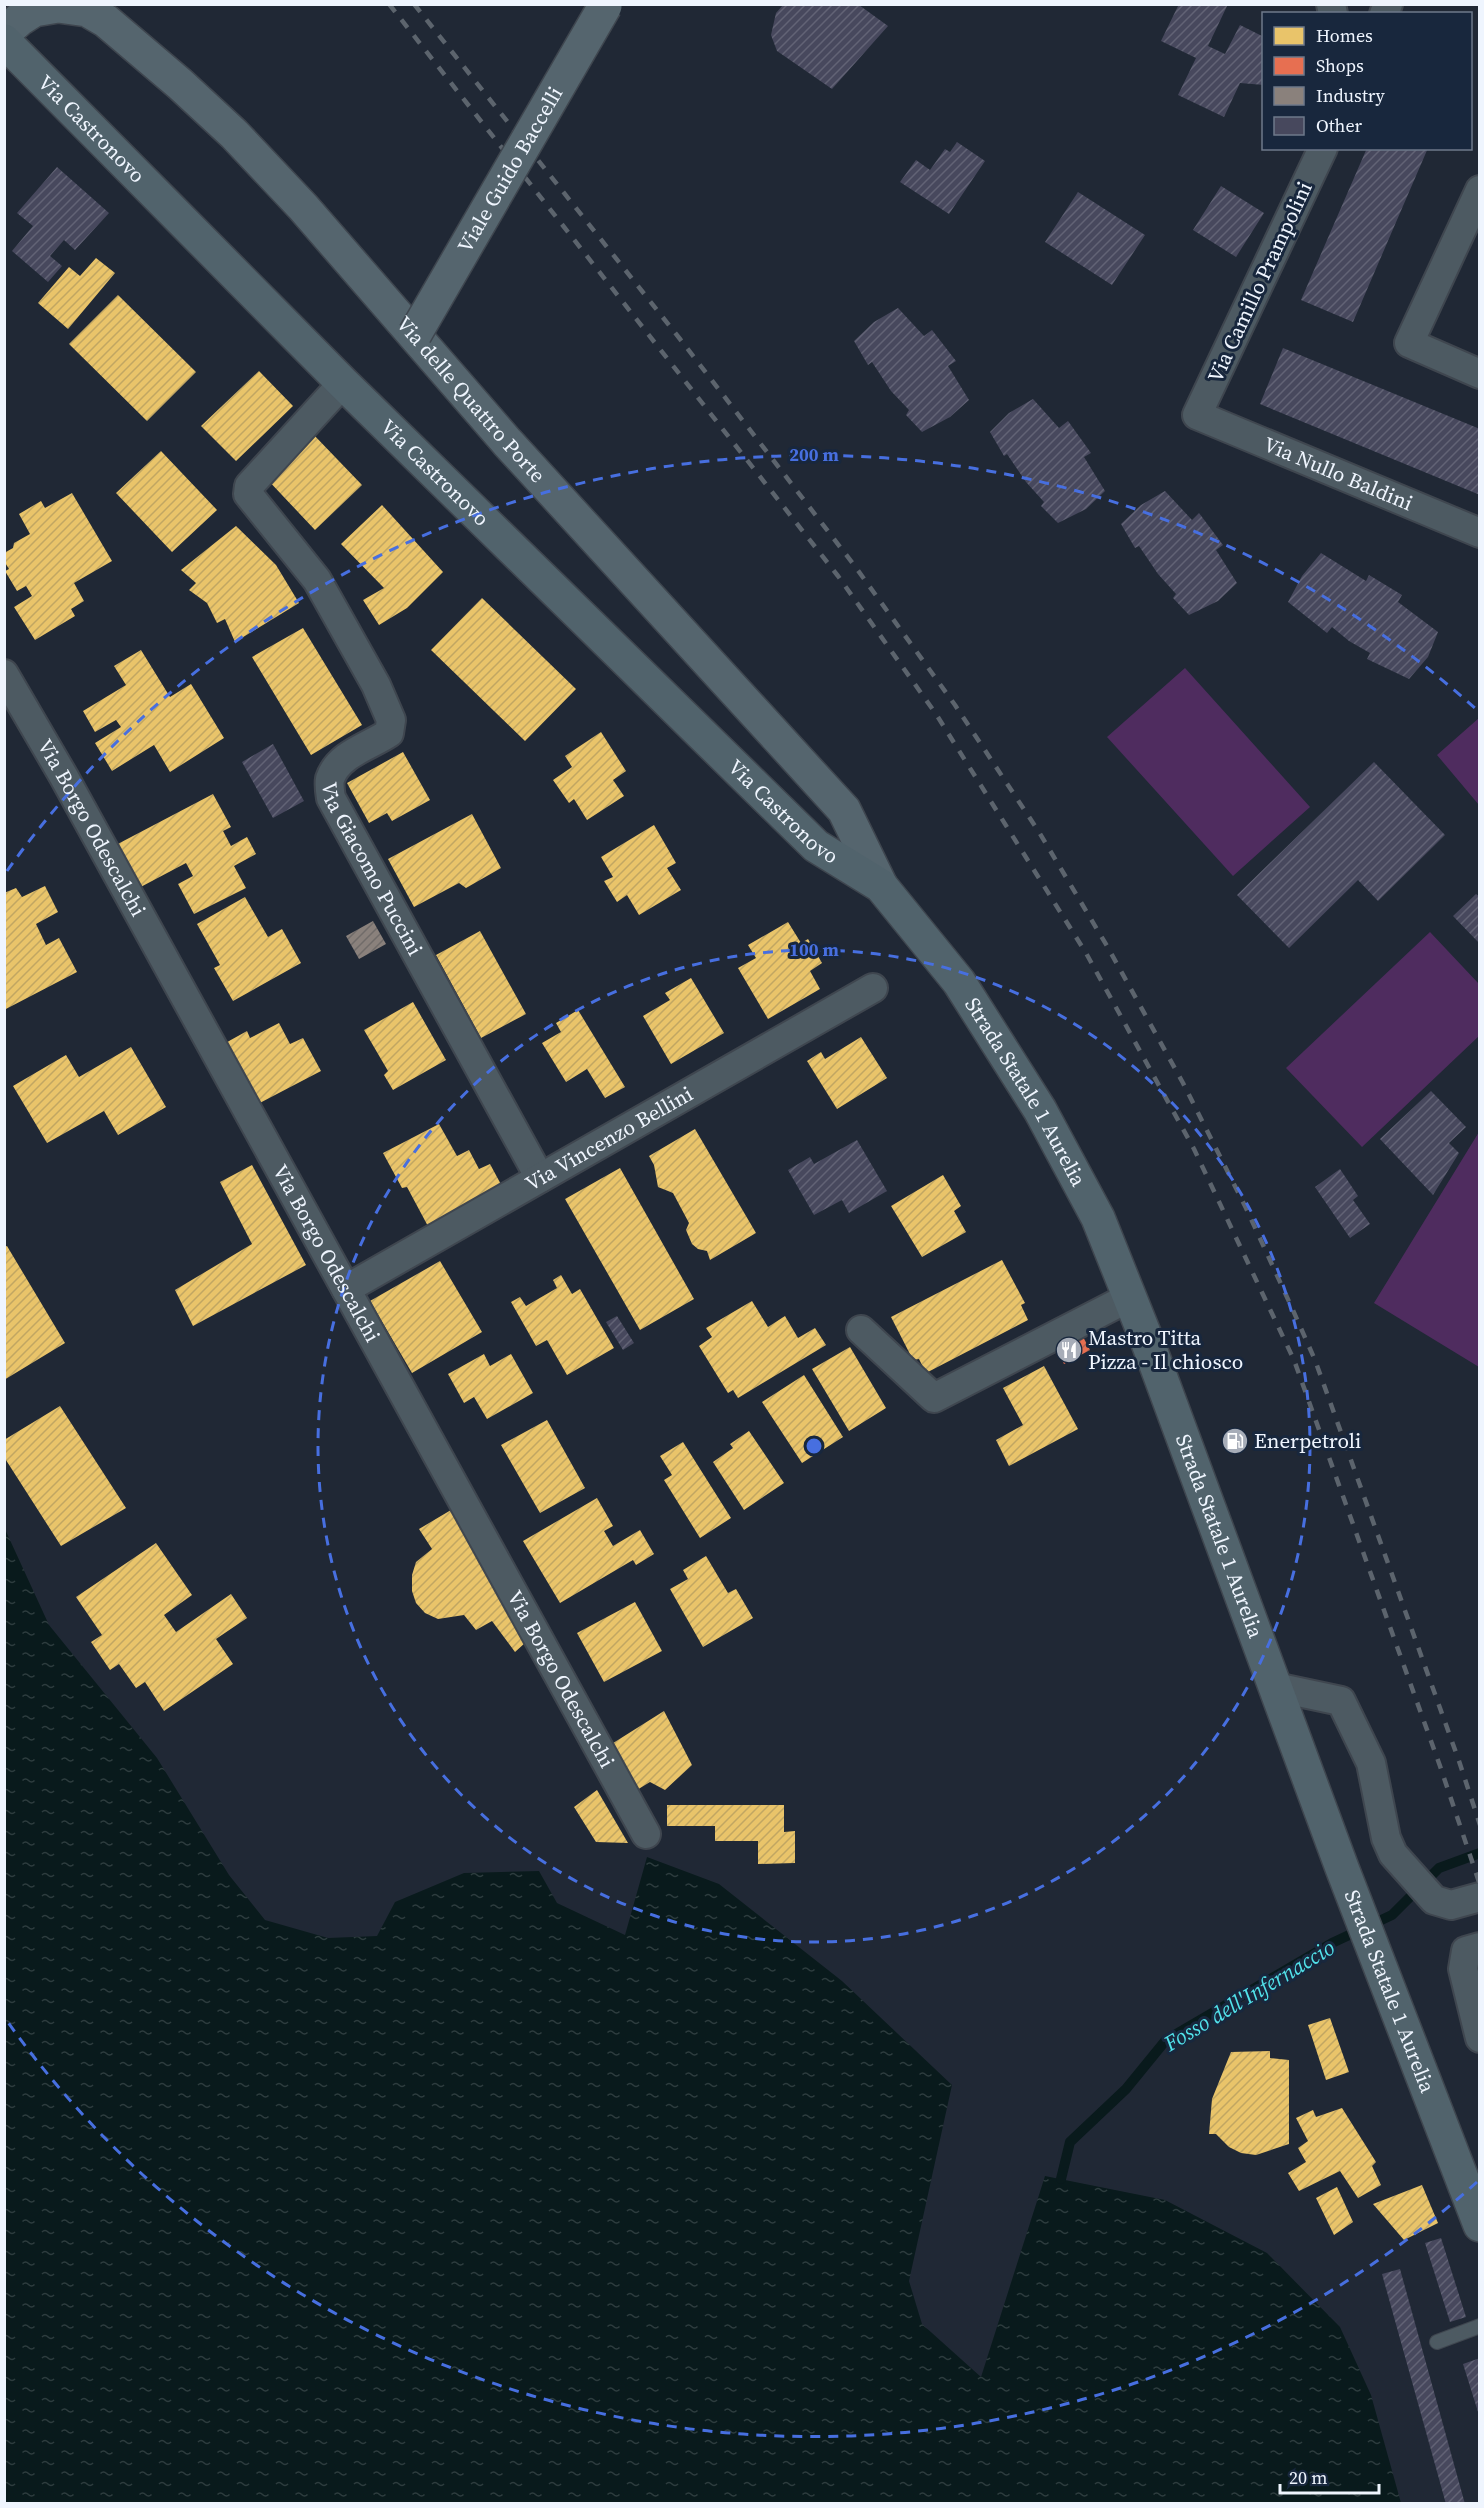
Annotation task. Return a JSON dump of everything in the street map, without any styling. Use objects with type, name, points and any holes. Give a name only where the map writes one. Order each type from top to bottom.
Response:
[{"type":"main road","name":"Viale Guido Baccelli","points":[[415,334],[605,5]]},
{"type":"main road","name":"Via delle Quattro Porte","points":[[4,33],[26,14],[47,7],[73,7],[87,10],[106,21],[180,84],[253,153],[415,334],[507,442],[844,810],[881,886]]},
{"type":"main road","name":"Via Castronovo","points":[[4,41],[343,383],[816,846],[881,886]]},
{"type":"main road","name":"Strada Statale 1 Aurelia","points":[[881,886],[959,982],[1040,1110],[1098,1218],[1130,1297],[1375,1957],[1479,2225]]},
{"type":"street","name":"Via Camillo Prampolini","points":[[1197,415],[1322,150]]},
{"type":"street","points":[[1479,190],[1409,343],[1479,374]]},
{"type":"street","name":"Via Giacomo Puccini","points":[[343,383],[249,486],[248,494],[317,580],[376,685],[391,720],[389,733],[348,756],[337,765],[330,780],[331,798],[540,1178]]},
{"type":"street","name":"Via Nullo Baldini","points":[[1197,415],[1479,533]]},
{"type":"street","name":"Via Borgo Odescalchi","points":[[4,674],[646,1834]]},
{"type":"street","name":"Via Vincenzo Bellini","points":[[346,1289],[873,988]]},
{"type":"street","points":[[861,1330],[934,1398],[1130,1297]]},
{"type":"street","points":[[1275,1687],[1341,1701],[1371,1763],[1386,1838],[1393,1854],[1434,1900],[1451,1905],[1479,1897]]},
{"type":"street","points":[[1479,1947],[1466,1951],[1463,1969],[1479,2038]]},
{"type":"lane","points":[[1437,2342],[1479,2326]]},
{"type":"shaded area","points":[[1185,668],[1310,807],[1233,876],[1107,737]]},
{"type":"shaded area","points":[[1479,718],[1479,805],[1437,755]]},
{"type":"shaded area","points":[[1430,932],[1479,984],[1479,1036],[1362,1147],[1286,1068]]},
{"type":"shaded area","points":[[1479,1132],[1479,1367],[1374,1303]]},
{"type":"water","points":[[4,1527],[49,1625],[157,1758],[229,1875],[265,1920],[328,1938],[377,1936],[395,1902],[464,1873],[539,1871],[557,1903],[625,1935],[647,1857],[719,1884],[842,1981],[952,2085],[909,2281],[922,2324],[981,2377],[1045,2176],[1165,2200],[1267,2253],[1340,2327],[1371,2395],[1401,2503],[5,2503]]},
{"type":"building: Homes","points":[[96,258],[115,273],[68,329],[38,303],[69,267],[80,276]]},
{"type":"building: Homes","points":[[118,295],[196,372],[147,421],[69,344]]},
{"type":"building: Homes","points":[[259,371],[293,406],[236,461],[201,426]]},
{"type":"building: Homes","points":[[312,433],[362,485],[315,530],[265,477]]},
{"type":"building: Homes","points":[[161,451],[217,510],[172,552],[116,493]]},
{"type":"building: Homes","points":[[72,493],[112,561],[74,583],[84,601],[71,609],[75,616],[35,640],[14,607],[32,596],[26,586],[17,591],[5,571],[9,569],[4,561],[4,553],[13,548],[14,543],[30,534],[19,514],[41,501],[45,508]]},
{"type":"building: Homes","points":[[382,505],[443,572],[407,608],[379,625],[363,600],[384,588],[341,544]]},
{"type":"building: Homes","points":[[236,526],[276,565],[299,603],[235,642],[225,619],[217,623],[207,603],[189,590],[196,583],[181,570]]},
{"type":"building: Homes","points":[[482,598],[576,689],[525,741],[431,650]]},
{"type":"building: Homes","points":[[303,628],[362,725],[311,755],[252,657]]},
{"type":"building: Homes","points":[[141,650],[170,697],[191,684],[224,738],[170,772],[154,745],[112,771],[95,743],[121,727],[116,720],[95,732],[83,711],[126,685],[114,666]]},
{"type":"building: Homes","points":[[601,732],[626,771],[613,780],[624,796],[587,820],[574,799],[569,803],[553,780],[572,767],[565,756]]},
{"type":"building: Homes","points":[[403,752],[430,800],[392,821],[387,813],[369,823],[347,783]]},
{"type":"building: Homes","points":[[213,794],[231,827],[223,831],[231,846],[247,837],[256,854],[234,866],[246,888],[194,914],[178,884],[193,876],[186,863],[135,890],[112,847]]},
{"type":"building: Homes","points":[[472,814],[501,868],[466,888],[459,883],[414,907],[388,859]]},
{"type":"building: Homes","points":[[654,825],[676,863],[667,868],[681,890],[639,915],[627,895],[617,902],[604,881],[613,877],[601,857]]},
{"type":"building: Homes","points":[[45,886],[58,912],[36,924],[46,945],[59,938],[77,972],[4,1010],[4,893],[16,888],[22,897]]},
{"type":"building: Homes","points":[[245,897],[268,937],[282,929],[301,963],[233,1001],[214,968],[220,965],[197,924]]},
{"type":"building: Homes","points":[[788,922],[801,943],[808,939],[822,963],[810,971],[820,989],[768,1019],[738,968],[756,958],[748,945]]},
{"type":"building: Homes","points":[[480,931],[526,1014],[481,1038],[436,955]]},
{"type":"building: Homes","points":[[691,978],[724,1033],[671,1064],[643,1016],[670,1000],[665,993]]},
{"type":"building: Homes","points":[[413,1002],[446,1060],[393,1090],[384,1075],[388,1071],[364,1030]]},
{"type":"building: Homes","points":[[578,1010],[625,1087],[605,1098],[587,1069],[566,1082],[542,1043],[561,1032],[556,1023]]},
{"type":"building: Homes","points":[[279,1023],[290,1044],[303,1038],[321,1071],[252,1107],[220,1046],[247,1031],[250,1038]]},
{"type":"building: Homes","points":[[861,1037],[887,1078],[837,1109],[807,1061],[821,1052],[825,1059]]},
{"type":"building: Homes","points":[[131,1047],[166,1107],[118,1135],[104,1111],[47,1143],[13,1086],[66,1055],[79,1077]]},
{"type":"building: Homes","points":[[439,1124],[457,1156],[469,1150],[479,1169],[490,1164],[504,1190],[430,1230],[407,1187],[402,1188],[383,1153]]},
{"type":"building: Homes","points":[[695,1129],[756,1233],[710,1260],[707,1251],[698,1249],[692,1244],[686,1230],[689,1223],[673,1193],[658,1187],[654,1165],[649,1156]]},
{"type":"building: Homes","points":[[252,1165],[306,1265],[193,1326],[175,1290],[252,1244],[220,1182]]},
{"type":"building: Homes","points":[[620,1168],[694,1299],[640,1330],[565,1199]]},
{"type":"building: Homes","points":[[943,1175],[961,1206],[954,1211],[966,1232],[922,1257],[891,1206]]},
{"type":"building: Homes","points":[[7,1246],[65,1343],[4,1380],[4,1247]]},
{"type":"building: Homes","points":[[1002,1260],[1025,1303],[1021,1305],[1028,1320],[926,1373],[919,1359],[913,1360],[891,1317]]},
{"type":"building: Homes","points":[[440,1261],[482,1332],[412,1373],[370,1301]]},
{"type":"building: Homes","points":[[561,1275],[572,1294],[580,1289],[614,1348],[567,1375],[547,1340],[536,1346],[511,1302],[520,1297],[526,1306],[557,1288],[553,1280]]},
{"type":"building: Homes","points":[[752,1301],[768,1327],[785,1316],[798,1338],[815,1328],[826,1345],[738,1398],[733,1390],[728,1393],[699,1346],[712,1337],[706,1328]]},
{"type":"building: Homes","points":[[850,1347],[886,1408],[849,1431],[812,1369]]},
{"type":"building: Homes","points":[[484,1354],[490,1366],[511,1354],[533,1393],[487,1419],[474,1397],[464,1403],[448,1374]]},
{"type":"building: Homes","points":[[1044,1366],[1078,1429],[1009,1466],[996,1440],[1023,1425],[1003,1388]]},
{"type":"building: Homes","points":[[804,1375],[843,1437],[802,1463],[762,1402]]},
{"type":"building: Homes","points":[[60,1406],[126,1508],[61,1546],[4,1457],[4,1440]]},
{"type":"building: Homes","points":[[547,1420],[585,1488],[540,1513],[501,1445]]},
{"type":"building: Homes","points":[[749,1431],[784,1483],[744,1510],[713,1462],[733,1448],[730,1444]]},
{"type":"building: Homes","points":[[683,1442],[731,1518],[700,1538],[664,1480],[672,1475],[660,1456]]},
{"type":"building: Homes","points":[[597,1498],[613,1526],[604,1531],[613,1546],[640,1530],[654,1554],[636,1565],[633,1560],[560,1603],[523,1541]]},
{"type":"building: Homes","points":[[451,1510],[525,1643],[515,1652],[492,1621],[476,1630],[464,1615],[438,1619],[425,1613],[416,1603],[412,1591],[412,1575],[416,1562],[432,1549],[419,1529]]},
{"type":"building: Homes","points":[[156,1543],[192,1595],[164,1615],[176,1632],[231,1594],[247,1618],[216,1639],[233,1664],[164,1711],[145,1682],[136,1688],[119,1664],[110,1670],[91,1642],[102,1635],[76,1597]]},
{"type":"building: Homes","points":[[706,1556],[728,1593],[736,1589],[753,1618],[703,1647],[670,1589],[688,1579],[683,1570]]},
{"type":"building: Homes","points":[[635,1602],[662,1651],[604,1682],[577,1633]]},
{"type":"building: Homes","points":[[664,1711],[692,1765],[665,1790],[650,1782],[632,1793],[610,1745]]},
{"type":"building: Homes","points":[[597,1790],[628,1843],[596,1842],[574,1807]]},
{"type":"building: Homes","points":[[667,1805],[784,1805],[784,1832],[795,1831],[795,1863],[758,1864],[758,1841],[715,1841],[715,1826],[667,1826]]},
{"type":"building: Homes","points":[[1330,2018],[1349,2072],[1326,2080],[1308,2025]]},
{"type":"building: Homes","points":[[1270,2051],[1270,2058],[1289,2060],[1289,2144],[1256,2155],[1241,2153],[1229,2147],[1216,2134],[1209,2134],[1212,2099],[1231,2052]]},
{"type":"building: Homes","points":[[1342,2108],[1376,2162],[1372,2166],[1381,2185],[1358,2198],[1340,2171],[1299,2191],[1288,2173],[1306,2162],[1298,2148],[1308,2141],[1296,2118],[1313,2110],[1316,2117]]},
{"type":"building: Homes","points":[[1422,2185],[1438,2223],[1404,2240],[1373,2204]]},
{"type":"building: Homes","points":[[1337,2187],[1353,2222],[1334,2235],[1316,2198]]},
{"type":"building: Shops","points":[[1081,1333],[1090,1350],[1064,1364],[1055,1346]]},
{"type":"building: Industry","points":[[373,921],[386,944],[359,959],[346,936]]},
{"type":"building: Other","points":[[1179,4],[1228,4],[1208,46],[1225,54],[1240,25],[1262,36],[1262,85],[1240,83],[1224,117],[1178,95],[1196,58],[1161,41]]},
{"type":"building: Other","points":[[783,5],[859,5],[888,26],[832,89],[777,51],[771,35],[776,13]]},
{"type":"building: Other","points":[[957,142],[985,161],[949,214],[900,182],[916,160],[930,170],[945,149],[950,152]]},
{"type":"building: Other","points":[[1366,150],[1427,150],[1353,322],[1301,300]]},
{"type":"building: Other","points":[[57,167],[109,213],[75,250],[64,240],[50,256],[62,266],[48,282],[12,251],[33,226],[17,213]]},
{"type":"building: Other","points":[[1221,186],[1264,213],[1236,257],[1193,230]]},
{"type":"building: Other","points":[[1078,192],[1145,235],[1112,285],[1045,242]]},
{"type":"building: Other","points":[[898,308],[924,336],[932,330],[956,361],[948,366],[969,400],[950,417],[922,432],[906,415],[909,410],[891,391],[872,362],[868,365],[854,341],[874,322]]},
{"type":"building: Other","points":[[1283,348],[1480,429],[1480,495],[1260,404]]},
{"type":"building: Other","points":[[1033,399],[1059,428],[1068,421],[1091,453],[1084,457],[1105,491],[1086,509],[1058,523],[1041,506],[1044,502],[1026,482],[1007,454],[1004,456],[990,432],[1009,413]]},
{"type":"building: Other","points":[[1165,491],[1192,520],[1199,513],[1223,545],[1216,550],[1237,583],[1218,601],[1189,615],[1173,598],[1176,594],[1158,574],[1139,546],[1135,548],[1121,524],[1141,505]]},
{"type":"building: Other","points":[[1321,553],[1366,581],[1369,575],[1402,595],[1398,602],[1438,632],[1428,657],[1409,679],[1367,659],[1370,653],[1349,641],[1332,627],[1327,633],[1288,602],[1302,576]]},
{"type":"building: Other","points":[[273,744],[304,801],[273,818],[242,762]]},
{"type":"building: Other","points":[[1374,762],[1445,835],[1378,901],[1358,880],[1289,948],[1237,895]]},
{"type":"building: Other","points":[[1476,894],[1480,897],[1480,944],[1453,916]]},
{"type":"building: Other","points":[[1431,1091],[1466,1127],[1449,1143],[1459,1153],[1433,1195],[1380,1139]]},
{"type":"building: Other","points":[[857,1140],[887,1191],[849,1213],[842,1200],[814,1215],[788,1170],[810,1157],[814,1164]]},
{"type":"building: Other","points":[[1340,1169],[1358,1196],[1353,1200],[1370,1224],[1350,1238],[1315,1187]]},
{"type":"building: Other","points":[[617,1316],[634,1343],[623,1350],[606,1322]]},
{"type":"building: Other","points":[[1441,2238],[1466,2317],[1450,2322],[1425,2243]]},
{"type":"building: Other","points":[[1400,2269],[1465,2504],[1446,2504],[1382,2274]]},
{"type":"building: Other","points":[[1480,2358],[1480,2415],[1479,2415],[1463,2364]]},
{"type":"waterway","name":"Fosso dell'Infernaccio","points":[[1061,2179],[1070,2142],[1126,2089],[1166,2040],[1332,1943],[1392,1915],[1439,1868],[1480,1853]]},
{"type":"railway","points":[[389,4],[838,576],[936,714],[1086,953],[1194,1149],[1294,1360],[1440,1766],[1480,1885]]},
{"type":"railway","points":[[414,4],[680,339],[854,565],[955,705],[1039,832],[1107,946],[1183,1083],[1246,1208],[1315,1360],[1480,1825]]},
{"type":"place","name":"Mastro Titta Pizza - Il chiosco","points":[[1069,1350]]},
{"type":"place","name":"Enerpetroli","points":[[1235,1441]]}]
